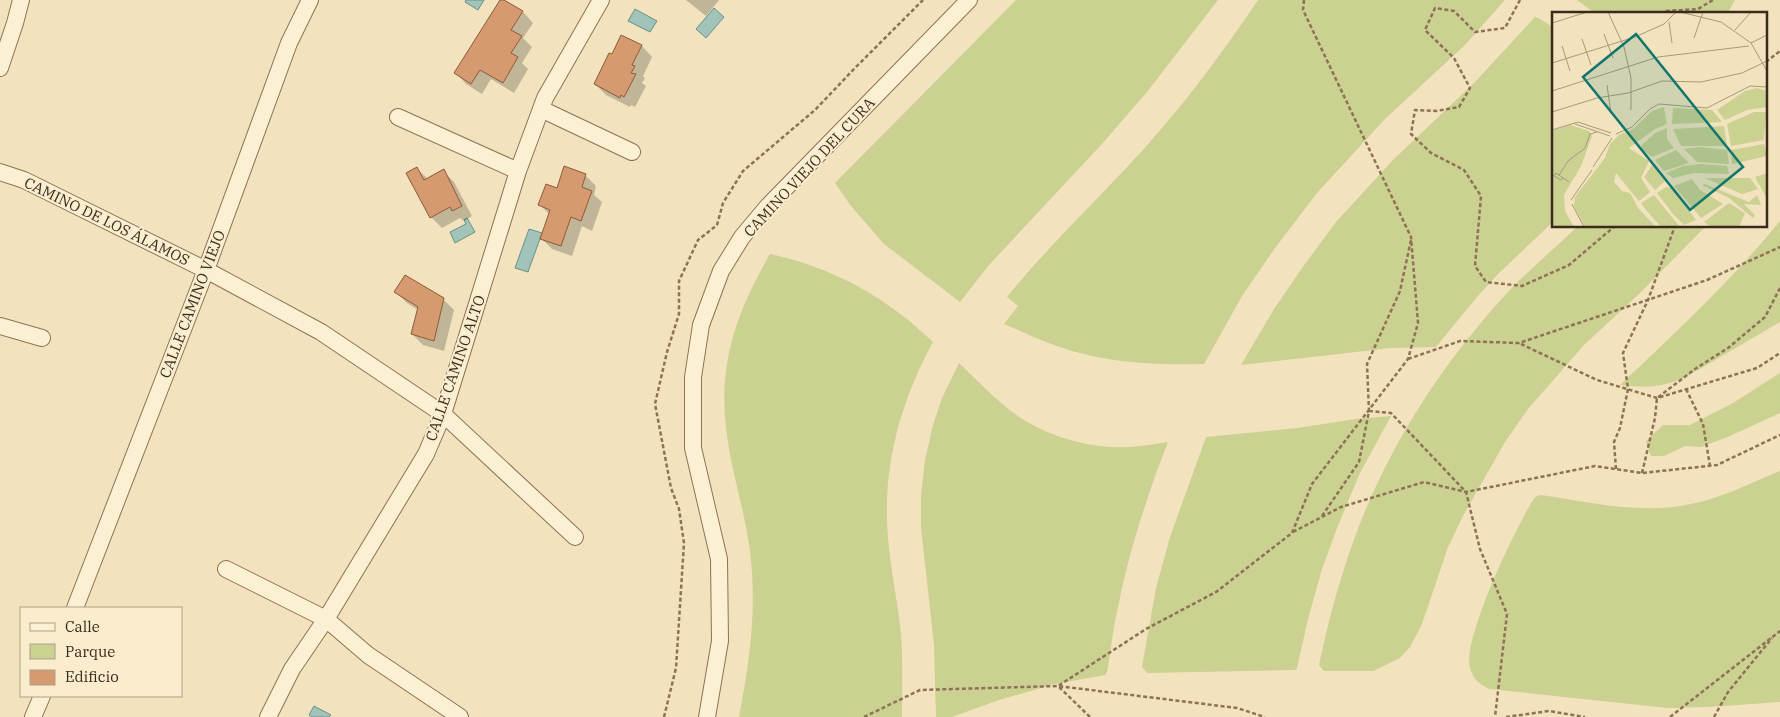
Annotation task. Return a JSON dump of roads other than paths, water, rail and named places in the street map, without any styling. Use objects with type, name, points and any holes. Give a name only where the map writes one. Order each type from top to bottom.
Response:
[{"type":"street","points":[[0,68],[21,0]]},
{"type":"street","name":"CALLE CAMINO VIEJO","points":[[75,607],[206,270],[289,43],[310,0]]},
{"type":"street","name":"CALLE CAMINO ALTO","points":[[268,717],[292,669],[326,620],[426,454],[443,414],[518,171],[545,98],[601,0]]},
{"type":"street","name":"CAMINO VIEJO DEL CURA","points":[[707,717],[720,641],[719,559],[693,448],[693,377],[701,325],[721,272],[747,231],[768,206],[968,0]]},
{"type":"street","points":[[541,109],[632,152]]},
{"type":"street","points":[[398,117],[518,171]]},
{"type":"street","name":"CAMINO DE LOS ÁLAMOS","points":[[0,172],[24,180],[206,270],[321,332],[443,414],[575,537]]},
{"type":"street","points":[[0,326],[42,338]]},
{"type":"street","points":[[226,569],[326,620],[368,656],[460,717]]},
{"type":"street","points":[[33,717],[42,697]]},
{"type":"water","points":[[466,0],[484,0],[478,10],[465,2]]},
{"type":"water","points":[[714,8],[724,17],[706,38],[696,29]]},
{"type":"water","points":[[635,9],[657,21],[650,32],[628,21]]},
{"type":"water","points":[[467,218],[475,232],[455,243],[450,232],[466,224],[464,220]]},
{"type":"water","points":[[529,229],[542,233],[528,272],[515,268]]},
{"type":"water","points":[[314,706],[331,715],[329,717],[312,717],[309,715]]}]
